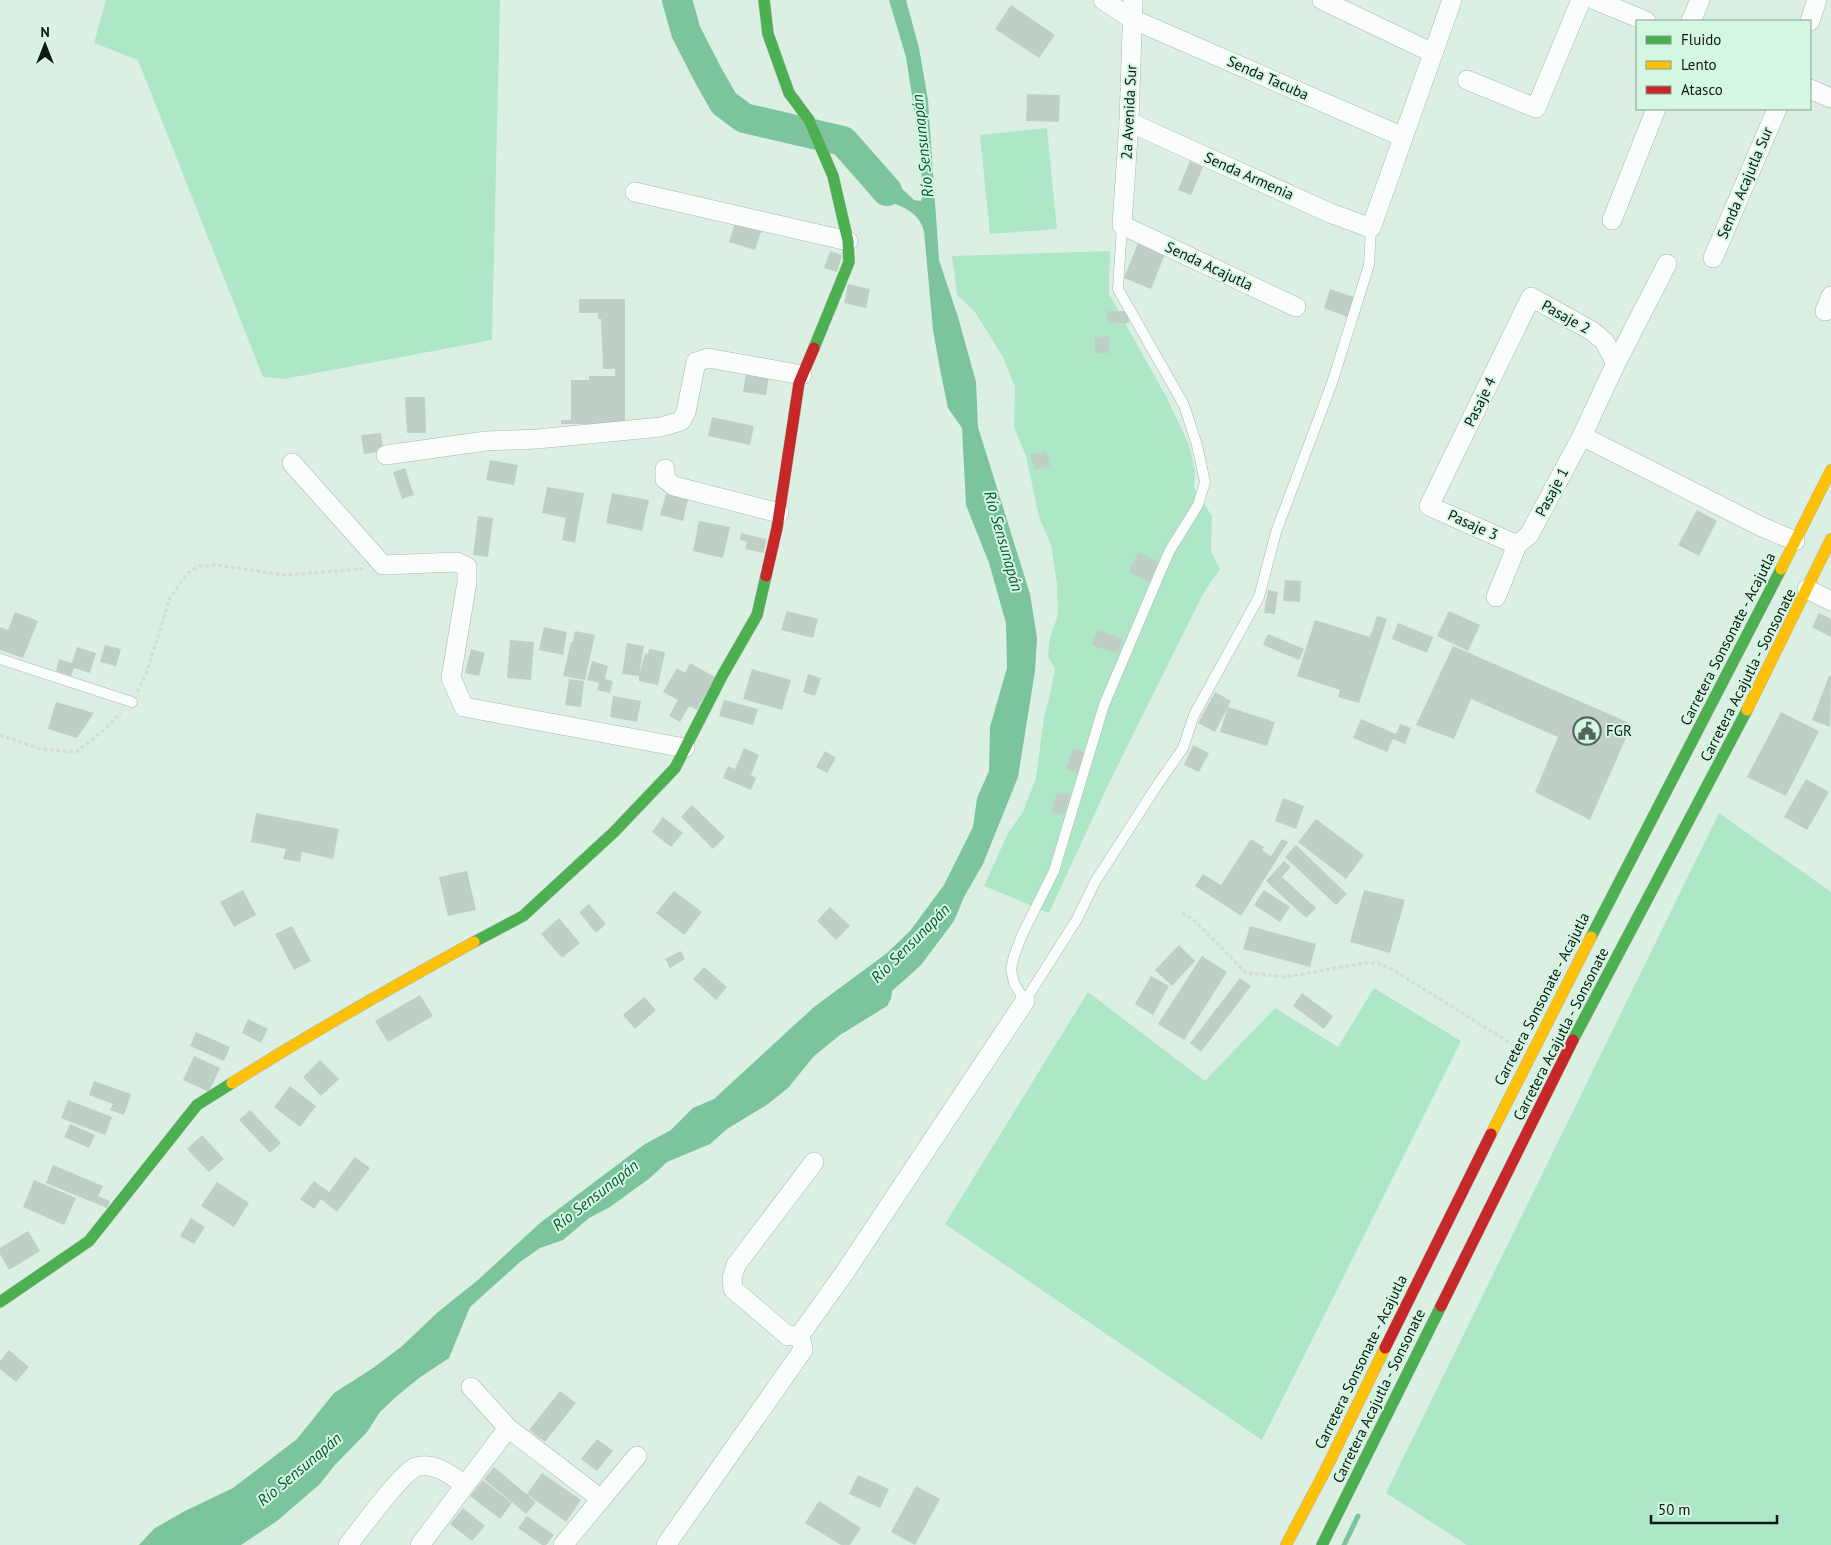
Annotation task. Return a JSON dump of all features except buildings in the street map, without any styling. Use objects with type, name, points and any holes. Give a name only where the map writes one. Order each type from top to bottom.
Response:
[{"type":"main road","points":[[0,1302],[89,1241],[197,1105],[281,1052],[413,976],[523,916],[614,832],[675,768],[722,676],[757,615],[779,514],[799,382],[849,262],[848,241],[832,176],[809,120],[788,93],[768,34],[764,0]]},
{"type":"main road","name":"Carretera Sonsonate - Acajutla","points":[[1286,1545],[1324,1472],[1530,1054],[1697,734],[1831,470]]},
{"type":"main road","name":"Carretera Acajutla - Sonsonate","points":[[1322,1545],[1570,1046],[1730,745],[1831,539]]},
{"type":"street","name":"Senda Tacuba","points":[[1103,0],[1132,19],[1403,137]]},
{"type":"street","name":"2a Avenida Sur","points":[[1122,225],[1129,122],[1133,0]]},
{"type":"street","points":[[1322,0],[1433,53]]},
{"type":"street","points":[[1371,228],[1452,0]]},
{"type":"street","points":[[1467,80],[1536,108],[1581,0]]},
{"type":"street","points":[[1594,0],[1644,20]]},
{"type":"street","points":[[1691,20],[1700,0]]},
{"type":"street","points":[[1810,20],[1817,0]]},
{"type":"street","points":[[1811,89],[1831,98]]},
{"type":"street","points":[[1612,220],[1656,110]]},
{"type":"street","name":"Senda Acajutla Sur","points":[[1713,258],[1777,110]]},
{"type":"street","name":"Senda Armenia","points":[[1129,122],[1330,213],[1371,228]]},
{"type":"street","points":[[635,192],[848,241]]},
{"type":"street","name":"Senda Acajutla","points":[[1122,225],[1296,307]]},
{"type":"street","name":"Pasaje 1","points":[[1496,598],[1517,545],[1528,535],[1582,436],[1616,363],[1667,264]]},
{"type":"street","name":"Pasaje 2","points":[[1531,297],[1592,330],[1604,340],[1616,363]]},
{"type":"street","name":"Pasaje 4","points":[[1429,506],[1531,297]]},
{"type":"street","points":[[386,455],[486,442],[661,427],[681,421],[686,412],[696,362],[708,358],[802,375]]},
{"type":"street","points":[[1582,436],[1795,541]]},
{"type":"street","points":[[292,463],[384,565],[457,562],[468,567],[468,582],[451,678],[464,707],[685,748]]},
{"type":"street","points":[[665,469],[665,479],[674,486],[779,514]]},
{"type":"street","name":"Pasaje 3","points":[[1429,506],[1517,545]]},
{"type":"street","points":[[1808,589],[1831,601]]},
{"type":"street","points":[[666,1545],[803,1350],[800,1335],[1025,1001]]},
{"type":"street","points":[[800,1335],[788,1336],[733,1289],[732,1278],[736,1265],[814,1162]]},
{"type":"street","points":[[471,1387],[508,1428],[602,1499]]},
{"type":"street","points":[[420,1545],[508,1428]]},
{"type":"street","points":[[563,1545],[637,1456]]},
{"type":"street","points":[[348,1545],[401,1479],[416,1467],[429,1466],[437,1468],[465,1485]]},
{"type":"lane","points":[[1122,225],[1118,288],[1184,405],[1197,445],[1205,482],[1198,505],[1170,550],[1104,705],[1054,871],[1022,935],[1014,956],[1011,969],[1014,982],[1025,1001],[1077,919],[1106,866],[1183,748],[1194,714],[1259,597],[1276,532],[1332,383],[1369,265],[1371,228]]},
{"type":"lane","points":[[0,659],[132,702]]},
{"type":"path","points":[[0,735],[42,749],[76,752],[104,730],[132,702],[146,674],[170,598],[188,573],[199,566],[216,565],[284,575],[324,570],[353,570],[384,565]]},
{"type":"path","points":[[1182,913],[1193,919],[1246,973],[1286,977],[1364,963],[1378,963],[1390,968],[1530,1054]]},
{"type":"shaded area","points":[[106,0],[500,0],[492,340],[284,379],[263,377],[138,60],[94,43]]},
{"type":"shaded area","points":[[1047,128],[1057,229],[990,234],[980,135]]},
{"type":"shaded area","points":[[1110,251],[1109,294],[1168,400],[1189,445],[1195,471],[1194,488],[1212,516],[1211,552],[1220,569],[1204,592],[1109,783],[1049,913],[984,886],[1008,833],[1023,812],[1036,778],[1044,717],[1055,669],[1048,656],[1050,637],[1058,615],[1057,583],[1051,545],[1039,517],[1026,456],[1014,427],[1015,387],[1003,357],[975,312],[957,295],[952,256]]},
{"type":"shaded area","points":[[1719,813],[1831,892],[1831,1545],[1467,1545],[1386,1493]]},
{"type":"shaded area","points":[[1374,988],[1461,1041],[1262,1440],[945,1224],[1088,992],[1205,1081],[1275,1008],[1338,1047]]},
{"type":"water","name":"Río Sensunapán","points":[[889,0],[906,0],[919,48],[928,100],[939,260],[958,317],[976,382],[978,427],[1030,594],[1037,638],[1035,671],[1018,777],[983,864],[964,897],[954,921],[921,965],[892,991],[891,999],[887,1006],[840,1035],[814,1056],[788,1088],[768,1104],[727,1129],[710,1144],[667,1162],[650,1178],[610,1207],[589,1218],[563,1240],[540,1248],[520,1262],[470,1307],[449,1358],[419,1378],[380,1412],[367,1432],[334,1466],[320,1484],[277,1521],[241,1545],[139,1545],[155,1528],[233,1488],[297,1439],[334,1393],[401,1347],[540,1223],[645,1144],[671,1130],[693,1108],[714,1099],[814,1007],[887,953],[910,931],[944,885],[973,827],[977,798],[989,771],[990,727],[1007,668],[1006,623],[989,563],[966,505],[962,428],[948,408],[941,374],[933,330],[924,231],[915,215],[909,210],[879,196],[872,190],[861,161],[871,171],[898,185],[914,200],[921,201],[923,193],[919,141],[906,57]]},
{"type":"waterway","points":[[677,0],[686,32],[724,103],[744,118],[843,141],[887,191]]},
{"type":"waterway","points":[[1344,1545],[1358,1516]]},
{"type":"traffic: fast","points":[[764,0],[768,34],[789,93],[809,120],[833,176],[848,241],[849,262],[814,348]]},
{"type":"traffic: fast","points":[[1591,937],[1781,569]]},
{"type":"traffic: fast","points":[[474,942],[523,916],[614,832],[675,768],[722,676],[757,615],[766,576]]},
{"type":"traffic: fast","points":[[1573,1040],[1747,710]]},
{"type":"traffic: fast","points":[[0,1302],[89,1241],[197,1105],[232,1083]]},
{"type":"traffic: fast","points":[[1322,1545],[1441,1306]]},
{"type":"traffic: slow","points":[[1781,569],[1831,470]]},
{"type":"traffic: slow","points":[[1747,710],[1831,539]]},
{"type":"traffic: slow","points":[[1491,1134],[1591,937]]},
{"type":"traffic: slow","points":[[232,1083],[352,1011],[474,942]]},
{"type":"traffic: slow","points":[[1286,1545],[1324,1473],[1385,1348]]},
{"type":"traffic: jam","points":[[766,576],[777,528],[799,383],[814,348]]},
{"type":"traffic: jam","points":[[1441,1306],[1573,1040]]},
{"type":"traffic: jam","points":[[1385,1348],[1491,1134]]},
{"type":"place","name":"FGR","points":[[1587,731]]}]
